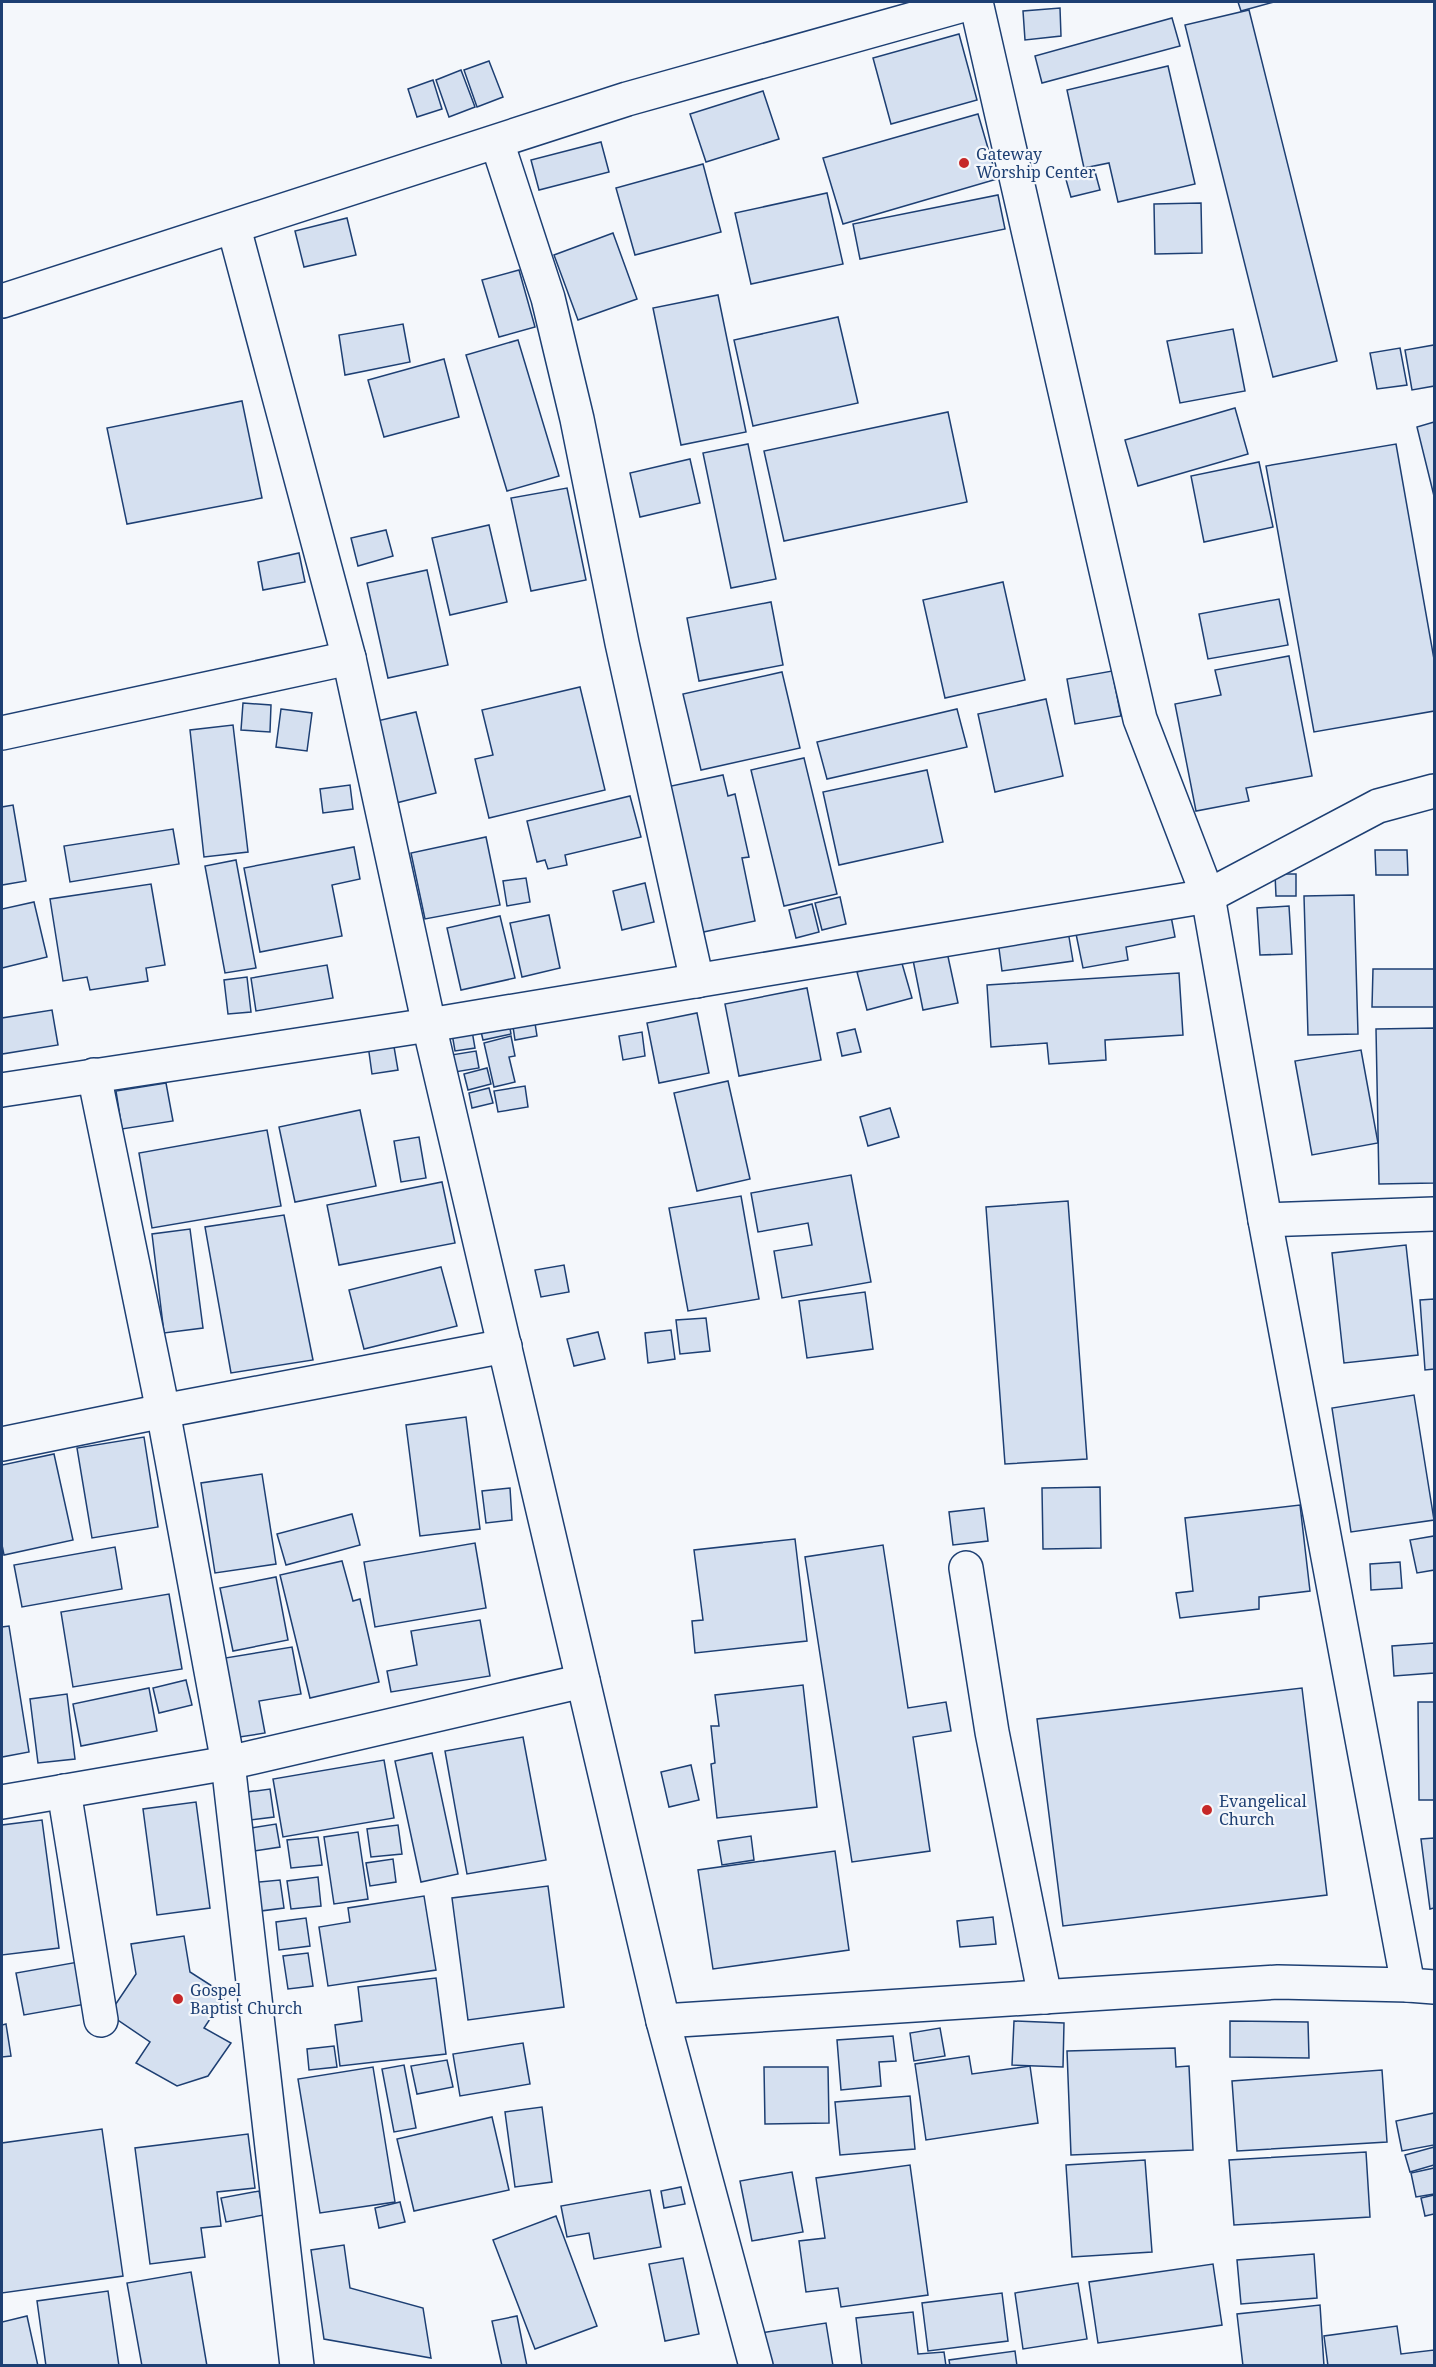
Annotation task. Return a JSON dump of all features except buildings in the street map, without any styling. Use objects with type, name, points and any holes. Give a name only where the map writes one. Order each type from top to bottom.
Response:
[{"type":"street","points":[[2,301],[234,228],[627,99],[975,2],[1140,719],[1208,896],[1265,1220],[1421,1986],[1278,1982],[663,2021]]},
{"type":"street","points":[[497,142],[548,298],[575,408],[622,643],[697,981]]},
{"type":"street","points":[[234,228],[349,658],[429,1025],[663,2021],[748,2364]]},
{"type":"street","points":[[2,733],[349,658]]},
{"type":"street","points":[[2,1090],[429,1025],[1208,896],[1378,806],[1434,791]]},
{"type":"street","points":[[94,1075],[163,1411],[228,1763],[297,2366]]},
{"type":"street","points":[[1265,1220],[1434,1214]]},
{"type":"street","points":[[2,1444],[163,1411],[505,1347]]},
{"type":"street","points":[[966,1568],[992,1732],[1045,1997]]},
{"type":"street","points":[[2,1802],[228,1763],[583,1681]]},
{"type":"street","points":[[64,1791],[101,2020]]},
{"type":"place","name":"Gateway Worship Center","points":[[964,163]]},
{"type":"place","name":"Evangelical Church","points":[[1207,1810]]},
{"type":"place","name":"Gospel Baptist Church","points":[[178,1999]]}]
